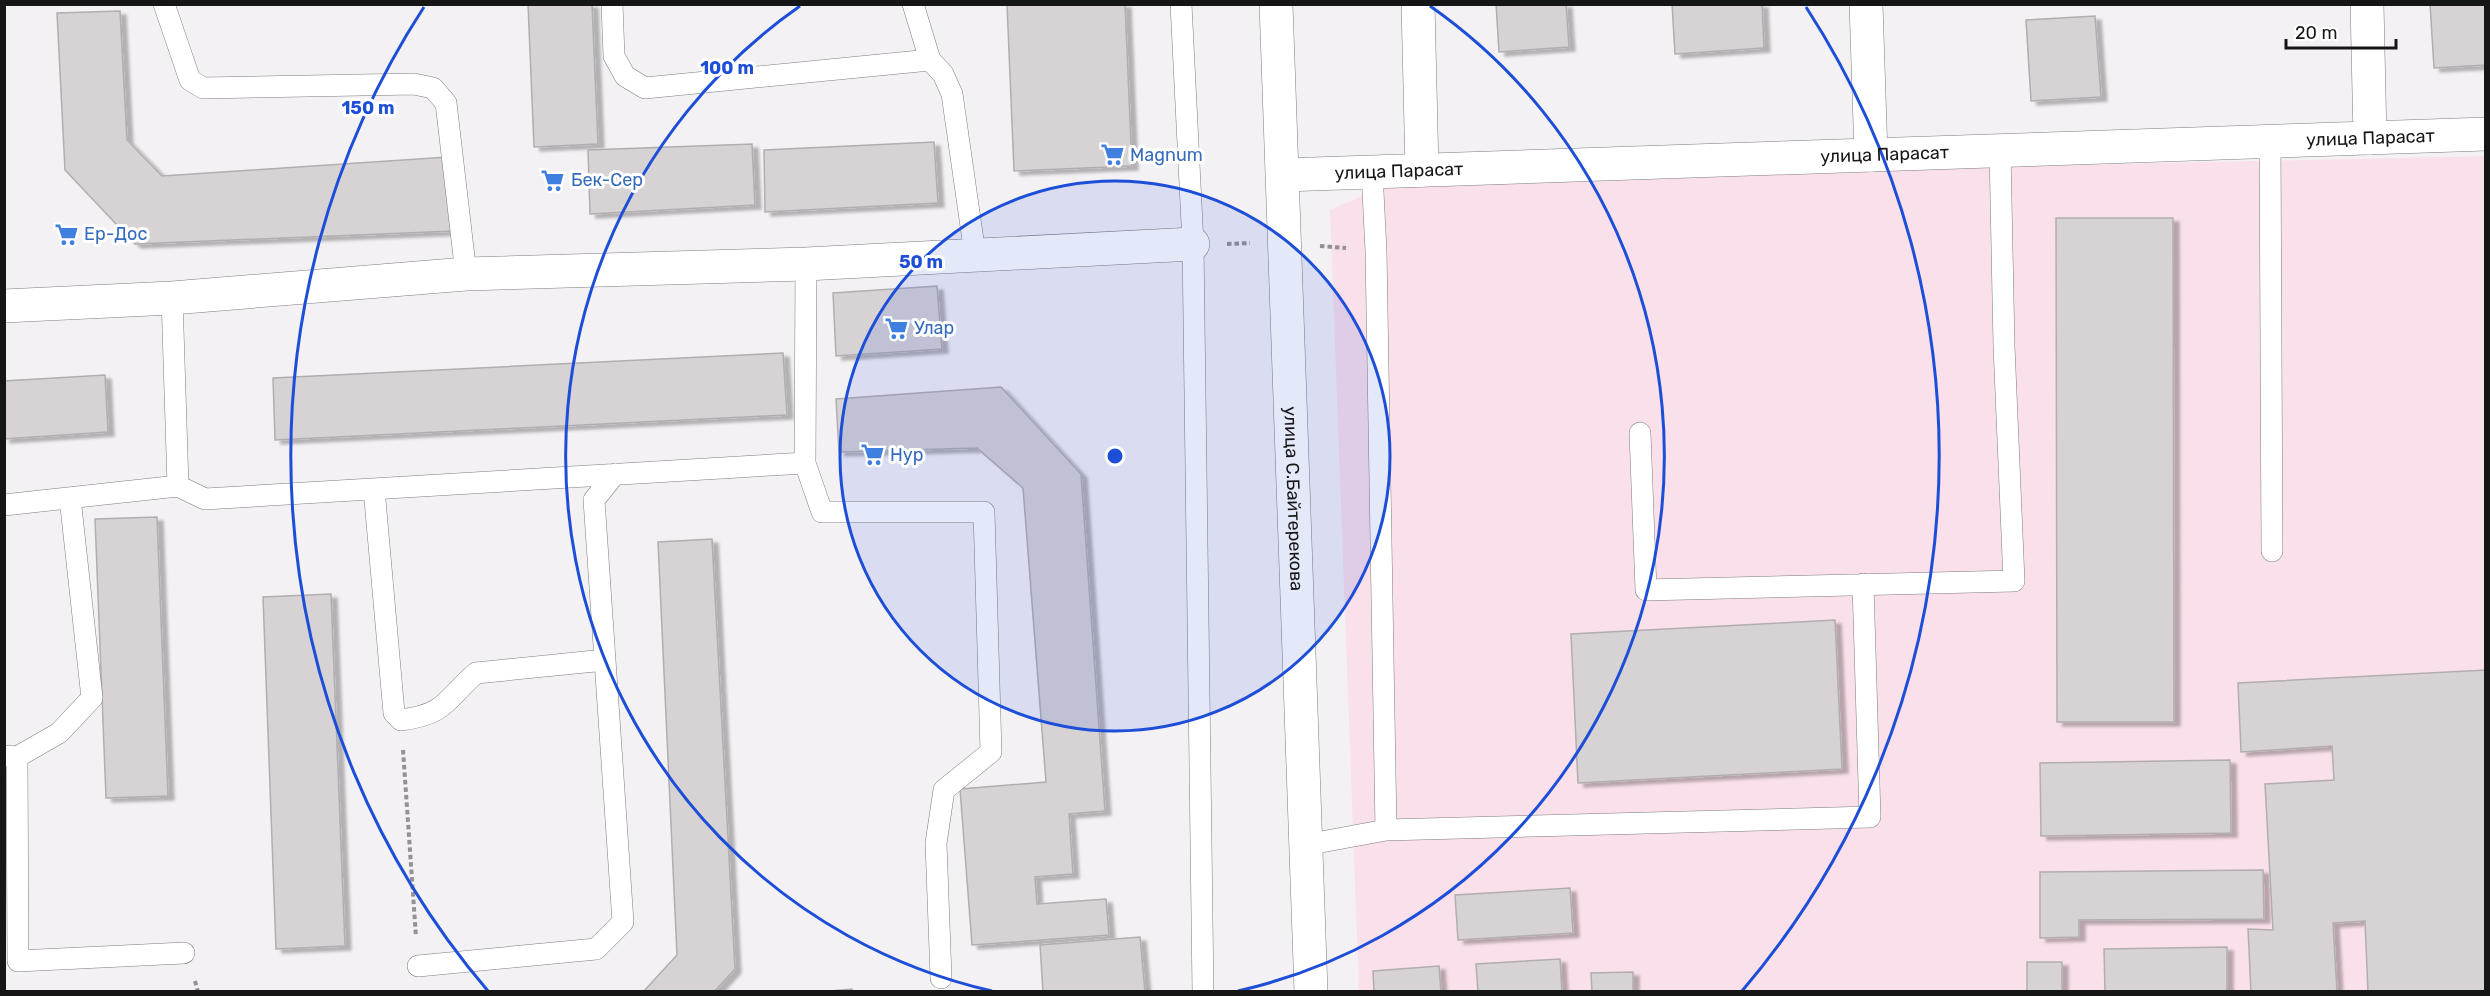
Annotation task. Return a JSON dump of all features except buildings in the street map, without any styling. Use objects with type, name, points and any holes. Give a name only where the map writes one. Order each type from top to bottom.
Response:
[{"type":"street","name":"улица С.Байтерекова","points":[[1276,4],[1311,992]]},
{"type":"street","points":[[1418,4],[1422,170]]},
{"type":"street","points":[[1866,4],[1871,155]]},
{"type":"street","points":[[2367,4],[2370,138]]},
{"type":"street","name":"улица Парасат","points":[[1282,174],[2486,134]]},
{"type":"street","points":[[4,306],[172,298],[466,274],[806,264],[1193,244]]},
{"type":"lane","points":[[164,4],[190,80],[203,88],[414,84],[433,88],[446,103],[466,274]]},
{"type":"lane","points":[[612,4],[614,56],[625,76],[645,88],[930,60]]},
{"type":"lane","points":[[913,4],[930,60],[943,74],[952,94],[975,254]]},
{"type":"lane","points":[[1181,4],[1193,244],[1203,992]]},
{"type":"lane","points":[[2270,141],[2272,551]]},
{"type":"lane","points":[[1640,434],[1646,590],[2014,580],[2004,346],[2000,150]]},
{"type":"lane","points":[[1372,172],[1377,274],[1386,830]]},
{"type":"lane","points":[[806,264],[805,463],[822,512],[984,512],[991,752],[944,790],[936,843],[941,978]]},
{"type":"lane","points":[[172,298],[178,486]]},
{"type":"lane","points":[[4,505],[178,486],[206,499],[805,463]]},
{"type":"lane","points":[[418,966],[596,949],[623,922],[594,500],[615,474]]},
{"type":"lane","points":[[374,489],[394,713],[401,720],[424,717],[445,705],[476,673],[605,660]]},
{"type":"lane","points":[[70,498],[92,698],[59,734],[11,756],[18,961],[184,953]]},
{"type":"lane","points":[[1305,845],[1386,830],[1870,817],[1863,584]]},
{"type":"path","points":[[401,720],[418,966]]},
{"type":"shaded area","points":[[2485,156],[2485,991],[1359,991],[1330,210],[1398,180]]},
{"type":"place","name":"Magnum","points":[[1112,155]]},
{"type":"place","name":"Бек-Сер","points":[[553,180]]},
{"type":"place","name":"Ер-Дос","points":[[66,234]]},
{"type":"place","name":"Улар","points":[[896,328]]},
{"type":"place","name":"Нур","points":[[872,455]]}]
